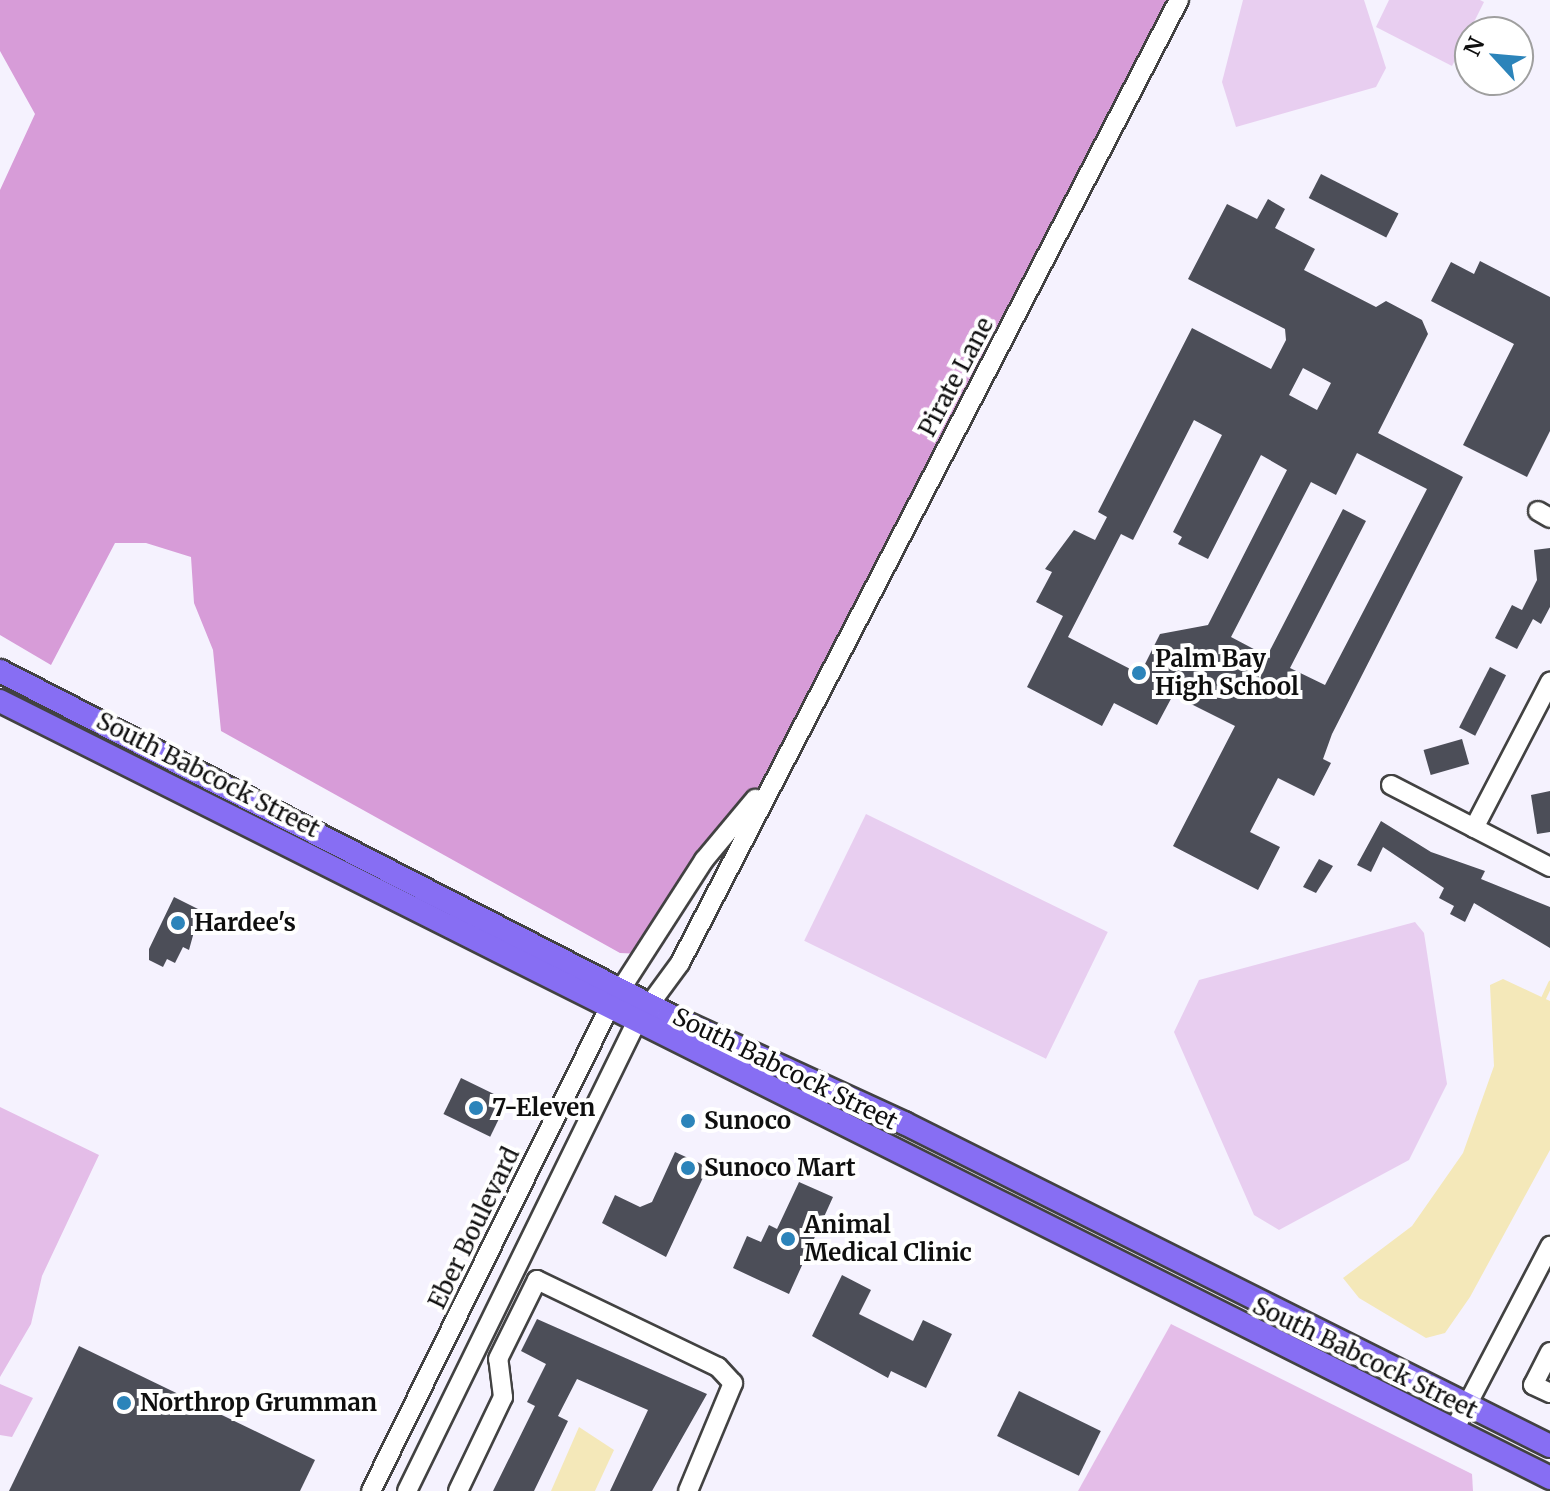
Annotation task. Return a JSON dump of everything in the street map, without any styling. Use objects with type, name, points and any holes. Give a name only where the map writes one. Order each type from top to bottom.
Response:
[{"type":"main road","name":"South Babcock Street","points":[[0,671],[643,1014],[1549,1477]]},
{"type":"main road","name":"South Babcock Street","points":[[0,701],[616,997]]},
{"type":"main road","name":"South Babcock Street","points":[[643,1014],[904,1123],[1550,1446]]},
{"type":"street","name":"Pirate Lane","points":[[643,1014],[680,963],[1179,0]]},
{"type":"street","points":[[1474,828],[1550,682]]},
{"type":"street","name":"Pirate Lane","points":[[616,997],[704,860],[775,776]]},
{"type":"street","points":[[1391,785],[1550,867]]},
{"type":"street","name":"Eber Boulevard","points":[[371,1491],[616,997]]},
{"type":"street","points":[[407,1491],[643,1014]]},
{"type":"street","points":[[1454,1430],[1550,1246]]},
{"type":"street","points":[[458,1491],[503,1397],[498,1359],[537,1280],[718,1367],[733,1383],[688,1491]]},
{"type":"street","points":[[1550,1352],[1533,1385],[1550,1393]]},
{"type":"shaded area","points":[[0,0],[1179,0],[775,776],[643,954],[620,953],[221,731],[213,650],[194,603],[191,557],[146,543],[115,543],[51,665],[0,635],[0,190],[35,114],[0,51]]},
{"type":"shaded area","points":[[1243,0],[1364,0],[1386,68],[1376,87],[1236,127],[1222,82]]},
{"type":"shaded area","points":[[1389,0],[1484,2],[1477,16],[1454,16],[1452,66],[1376,27]]},
{"type":"shaded area","points":[[866,814],[1108,932],[1046,1059],[804,941]]},
{"type":"shaded area","points":[[1415,922],[1424,933],[1447,1084],[1409,1160],[1279,1230],[1254,1215],[1174,1032],[1199,980]]},
{"type":"shaded area","points":[[1503,979],[1550,1001],[1550,1150],[1470,1297],[1445,1333],[1426,1338],[1359,1298],[1343,1278],[1412,1226],[1463,1153],[1494,1066],[1490,985]]},
{"type":"shaded area","points":[[0,1107],[99,1155],[42,1276],[31,1324],[0,1377]]},
{"type":"shaded area","points":[[1171,1324],[1472,1474],[1473,1491],[1078,1491]]},
{"type":"shaded area","points":[[0,1384],[33,1398],[12,1437],[0,1435]]},
{"type":"shaded area","points":[[579,1427],[614,1450],[595,1491],[551,1491]]},
{"type":"building","points":[[1321,174],[1399,213],[1386,238],[1309,198]]},
{"type":"building","points":[[1268,199],[1285,209],[1275,228],[1315,249],[1304,270],[1376,307],[1386,301],[1422,320],[1428,334],[1378,433],[1463,477],[1332,734],[1323,759],[1331,763],[1314,796],[1278,778],[1250,832],[1280,847],[1258,890],[1173,846],[1235,726],[1173,695],[1157,725],[1114,703],[1102,726],[1027,687],[1063,616],[1036,602],[1052,572],[1045,569],[1074,530],[1095,540],[1107,517],[1098,512],[1192,328],[1271,369],[1286,340],[1285,329],[1188,279],[1227,204],[1257,219]],"holes":[[[1303,368],[1331,383],[1317,410],[1289,395]],[[1194,420],[1222,435],[1173,532],[1182,537],[1178,544],[1208,559],[1261,455],[1287,470],[1208,625],[1160,634],[1140,674],[1068,637],[1121,534],[1133,540]],[[1357,453],[1427,489],[1325,685],[1290,668],[1366,521],[1343,509],[1267,656],[1231,637],[1311,482],[1336,495]]]},
{"type":"building","points":[[1480,261],[1550,297],[1550,431],[1527,477],[1463,445],[1514,344],[1431,301],[1451,262],[1474,274]]},
{"type":"building","points":[[1550,548],[1550,607],[1541,624],[1533,619],[1517,649],[1495,638],[1512,605],[1522,610],[1537,580],[1534,550]]},
{"type":"building","points":[[1490,667],[1506,675],[1475,736],[1459,728]]},
{"type":"building","points":[[1462,739],[1469,764],[1431,775],[1424,750]]},
{"type":"building","points":[[1550,791],[1550,832],[1537,834],[1531,795]]},
{"type":"building","points":[[1381,821],[1431,852],[1485,871],[1481,879],[1550,907],[1550,948],[1474,903],[1465,922],[1450,914],[1454,906],[1439,898],[1444,888],[1383,847],[1371,872],[1357,865]]},
{"type":"building","points":[[1319,859],[1333,866],[1316,893],[1303,887]]},
{"type":"building","name":"Hardee's","points":[[174,897],[200,910],[189,950],[183,947],[175,963],[167,959],[163,967],[149,960],[149,949]]},
{"type":"building","name":"7-Eleven","points":[[461,1078],[508,1101],[490,1137],[443,1114]]},
{"type":"building","points":[[675,1152],[708,1167],[666,1257],[602,1223],[615,1195],[640,1207],[652,1202]]},
{"type":"building","name":"Animal Medical Clinic","points":[[799,1182],[833,1197],[789,1294],[733,1268],[747,1236],[761,1242],[769,1225],[777,1229]]},
{"type":"building","points":[[842,1275],[871,1290],[859,1314],[913,1341],[923,1320],[952,1334],[926,1388],[891,1371],[888,1378],[812,1336]]},
{"type":"building","points":[[537,1319],[707,1394],[652,1491],[610,1491],[648,1410],[577,1379],[558,1416],[568,1421],[534,1491],[493,1491],[535,1406],[527,1402],[546,1364],[521,1351]]},
{"type":"building","name":"Northrop Grumman","points":[[79,1346],[315,1460],[300,1491],[9,1491]]},
{"type":"building","points":[[1019,1391],[1101,1431],[1079,1476],[997,1436]]},
{"type":"waterway","points":[[1543,998],[1550,983]]},
{"type":"place","name":"Palm Bay High School","points":[[1139,673]]},
{"type":"place","name":"Hardee's","points":[[178,923]]},
{"type":"place","name":"7-Eleven","points":[[476,1108]]},
{"type":"place","name":"Sunoco","points":[[688,1121]]},
{"type":"place","name":"Sunoco Mart","points":[[688,1168]]},
{"type":"place","name":"Animal Medical Clinic","points":[[788,1239]]},
{"type":"place","name":"Northrop Grumman","points":[[124,1403]]}]
